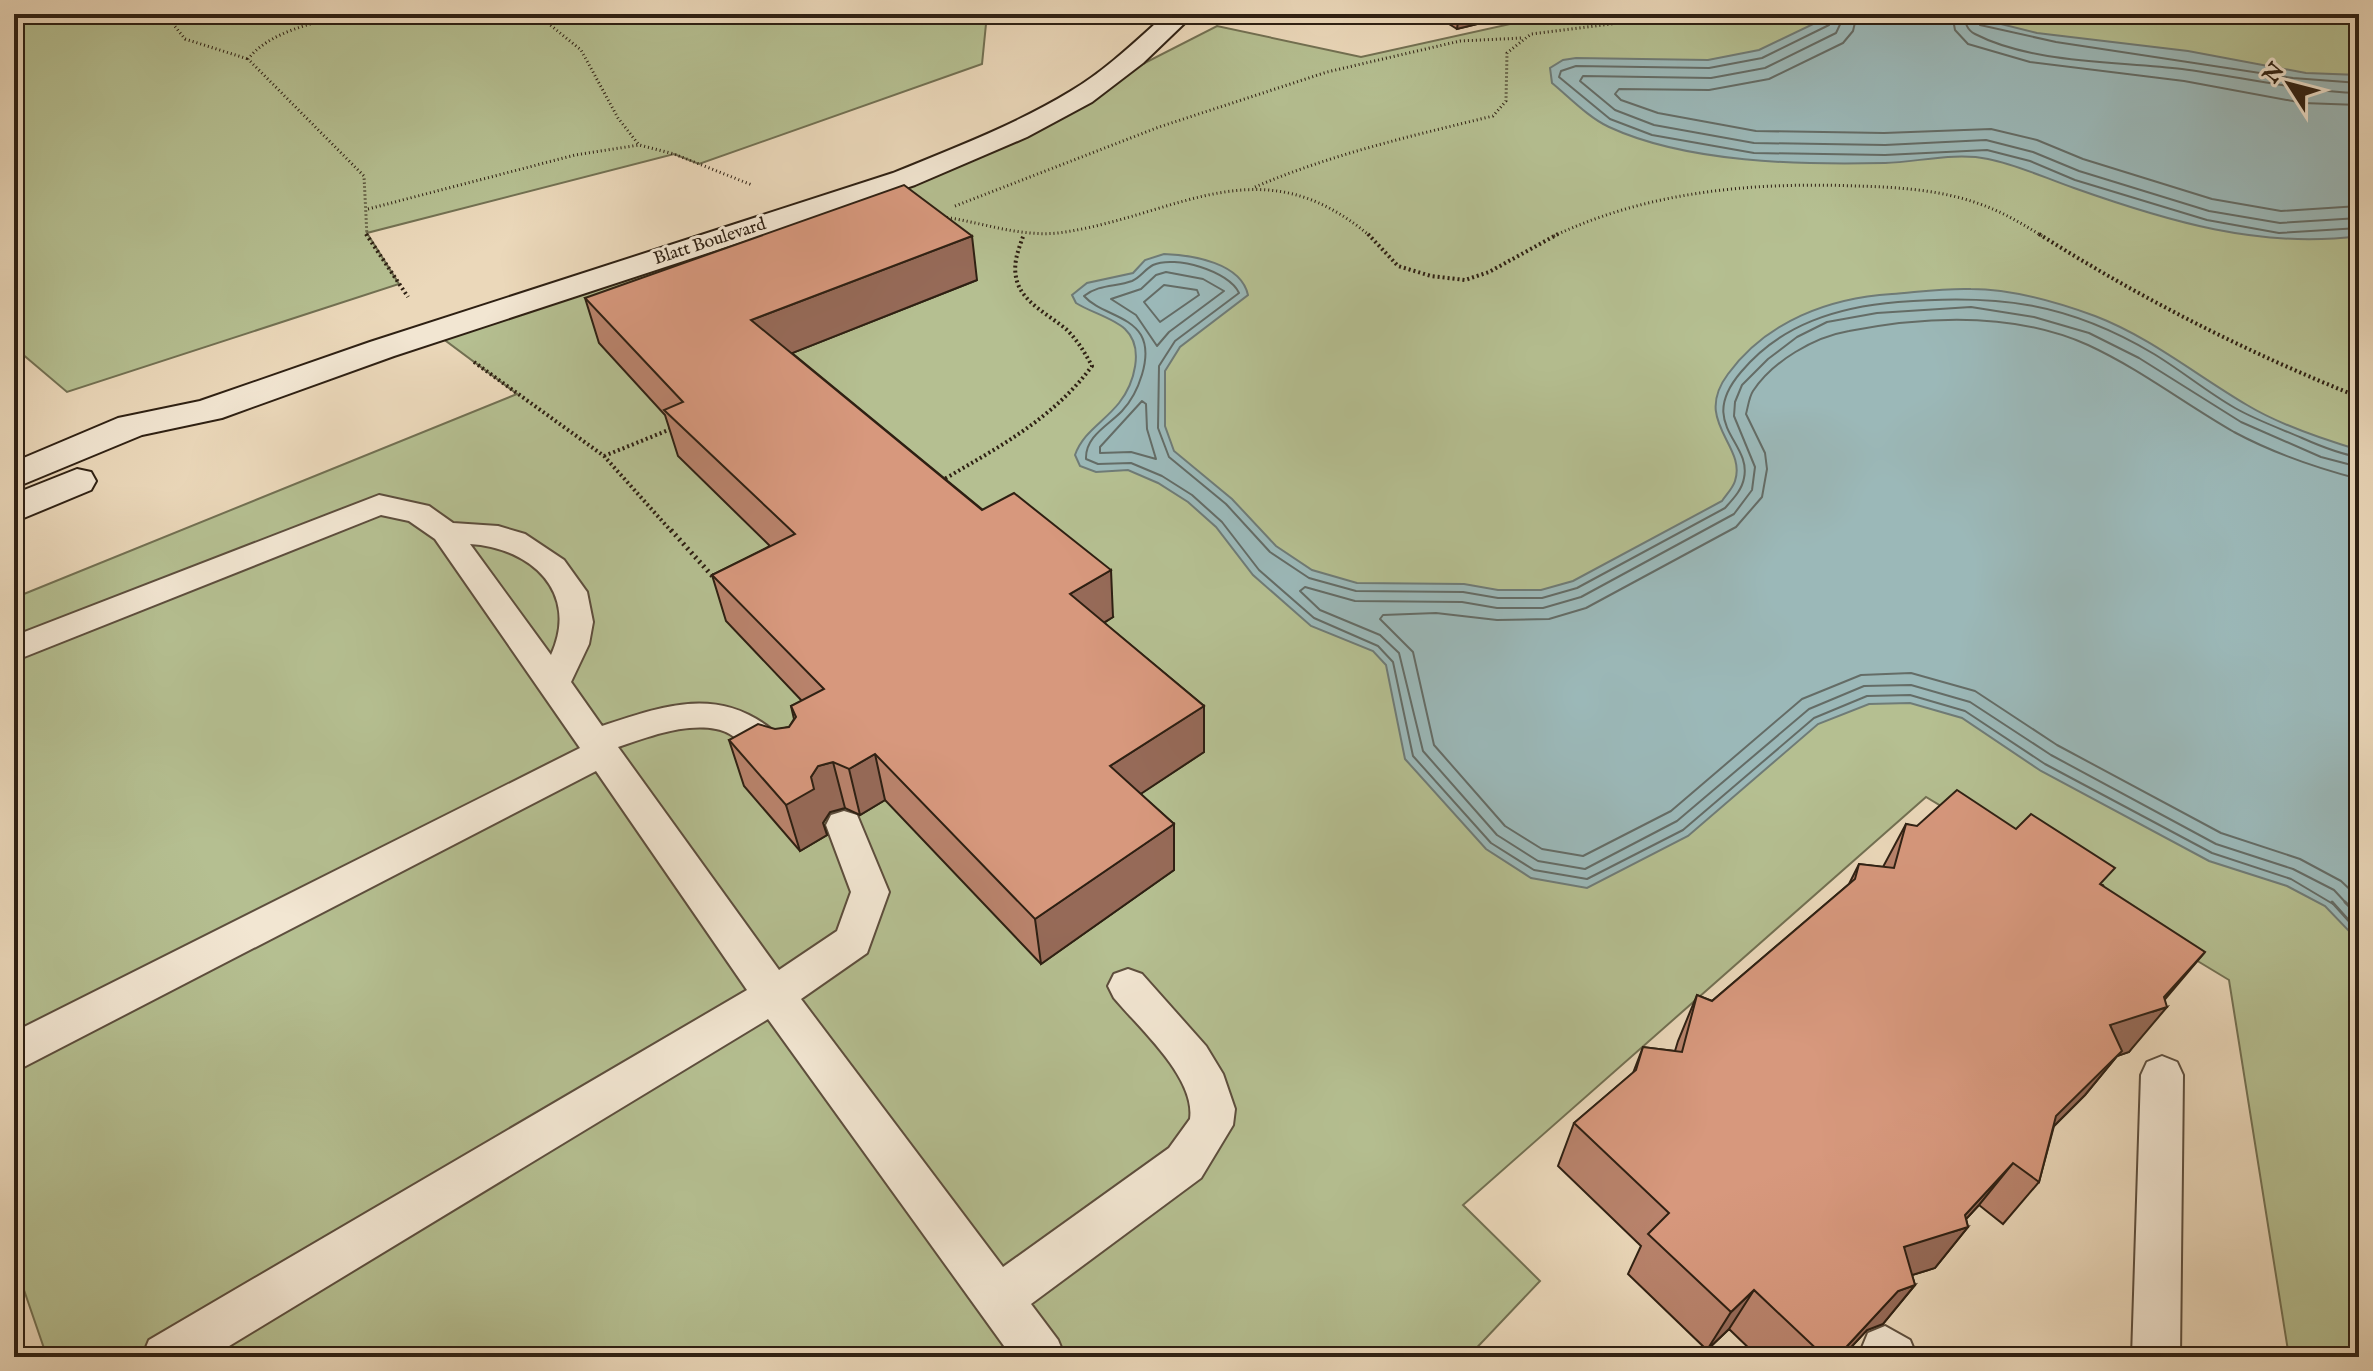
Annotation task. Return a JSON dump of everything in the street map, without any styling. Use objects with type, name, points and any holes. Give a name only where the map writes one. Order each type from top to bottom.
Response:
[{"type":"street","name":"Blatt Boulevard","points":[[14,476],[131,426],[209,410],[434,332],[904,179],[1032,123],[1082,95],[1121,68],[1181,14]]},
{"type":"street","name":"Blatt Boulevard","points":[[14,509],[138,454],[209,410]]},
{"type":"lane","points":[[14,649],[379,505],[418,513],[446,532],[774,995],[1041,1357]]},
{"type":"lane","points":[[446,532],[512,540],[543,557],[563,575],[573,595],[575,635],[553,683]]},
{"type":"lane","points":[[14,1053],[640,726],[694,715],[732,720],[788,762]]},
{"type":"lane","points":[[166,1357],[774,995],[853,941],[870,892],[844,825]]},
{"type":"lane","points":[[998,1299],[1185,1163],[1211,1125],[1213,1109],[1208,1088],[1191,1059],[1128,986]]},
{"type":"lane","points":[[2156,1357],[2162,1075]]},
{"type":"path","points":[[165,14],[185,39],[248,59],[364,176],[368,209],[366,234],[434,332],[604,456],[718,582]]},
{"type":"path","points":[[248,59],[253,52],[277,38],[345,14]]},
{"type":"path","points":[[549,14],[549,24],[581,50],[618,118],[639,145]]},
{"type":"path","points":[[938,217],[1024,234],[1082,229],[1159,208],[1250,189],[1312,163],[1360,148],[1493,116],[1506,101],[1507,53],[1522,38],[1531,34],[1627,22],[1664,14]]},
{"type":"path","points":[[949,208],[1159,127],[1327,72],[1460,41],[1522,38]]},
{"type":"path","points":[[368,209],[575,155],[639,145],[674,154],[742,180],[808,210]]},
{"type":"path","points":[[1250,189],[1282,189],[1304,195],[1342,216],[1390,255],[1396,265],[1416,273],[1463,280],[1489,272],[1562,231],[1651,200],[1734,188],[1798,186],[1887,189],[1953,196],[1991,206],[2092,269],[2302,374],[2359,397]]},
{"type":"path","points":[[940,482],[1025,430],[1077,390],[1092,366],[1086,349],[1024,295],[1013,280],[1013,258],[1024,234]]},
{"type":"path","points":[[604,456],[688,423]]},
{"type":"green space","points":[[19,14],[987,14],[982,64],[699,164],[674,154],[367,233],[399,284],[67,392],[14,347],[14,26],[21,18]]},
{"type":"green space","points":[[1555,14],[2359,14],[2359,1357],[2289,1357],[2229,980],[1926,797],[1463,1205],[1540,1281],[1468,1357],[47,1357],[14,1261],[14,598],[517,394],[434,332],[904,179],[1082,95],[1217,26],[1361,57]]},
{"type":"water","points":[[1834,14],[1961,14],[2037,33],[2188,51],[2306,73],[2359,75],[2359,236],[2286,239],[2214,229],[2144,211],[2010,165],[1975,157],[1885,163],[1817,163],[1708,155],[1640,139],[1609,127],[1552,83],[1550,68],[1563,60],[1708,60],[1759,50]]},
{"type":"water","points":[[1164,254],[1188,256],[1226,268],[1244,284],[1248,295],[1180,347],[1165,371],[1165,426],[1174,451],[1232,499],[1276,546],[1312,570],[1357,583],[1464,584],[1498,590],[1541,590],[1573,581],[1722,501],[1734,484],[1737,468],[1722,432],[1716,406],[1718,391],[1728,374],[1761,340],[1780,326],[1823,307],[1868,296],[1986,290],[2034,297],[2065,306],[2135,335],[2273,419],[2359,450],[2359,949],[2350,932],[2325,906],[2287,886],[2209,861],[2041,771],[1962,718],[1910,703],[1869,704],[1818,724],[1688,836],[1587,888],[1531,878],[1486,849],[1405,759],[1386,665],[1373,651],[1311,626],[1253,575],[1216,527],[1188,502],[1158,483],[1128,470],[1096,472],[1080,466],[1075,455],[1079,447],[1124,395],[1133,376],[1136,356],[1135,346],[1125,329],[1076,303],[1072,295],[1087,283],[1133,273],[1145,260]]},
{"type":"building","points":[[904,185],[972,236],[751,320],[982,510],[1014,493],[1111,570],[1070,594],[1204,706],[1110,766],[1174,824],[1035,919],[875,754],[849,769],[833,762],[818,766],[811,777],[814,789],[786,805],[729,740],[758,724],[775,729],[789,727],[796,717],[791,706],[824,689],[712,575],[795,534],[664,410],[683,402],[585,298]]},
{"type":"building","points":[[1957,790],[2016,829],[2031,814],[2115,868],[2100,884],[2205,952],[2164,997],[2167,1007],[2110,1025],[2122,1051],[2056,1116],[2039,1182],[2013,1163],[1965,1215],[1968,1227],[1904,1247],[1915,1285],[1898,1291],[1837,1357],[1825,1357],[1754,1290],[1731,1312],[1648,1234],[1669,1213],[1574,1123],[1636,1070],[1643,1047],[1682,1052],[1697,995],[1712,1001],[1855,879],[1859,864],[1894,868],[1906,824],[1917,826]]}]
